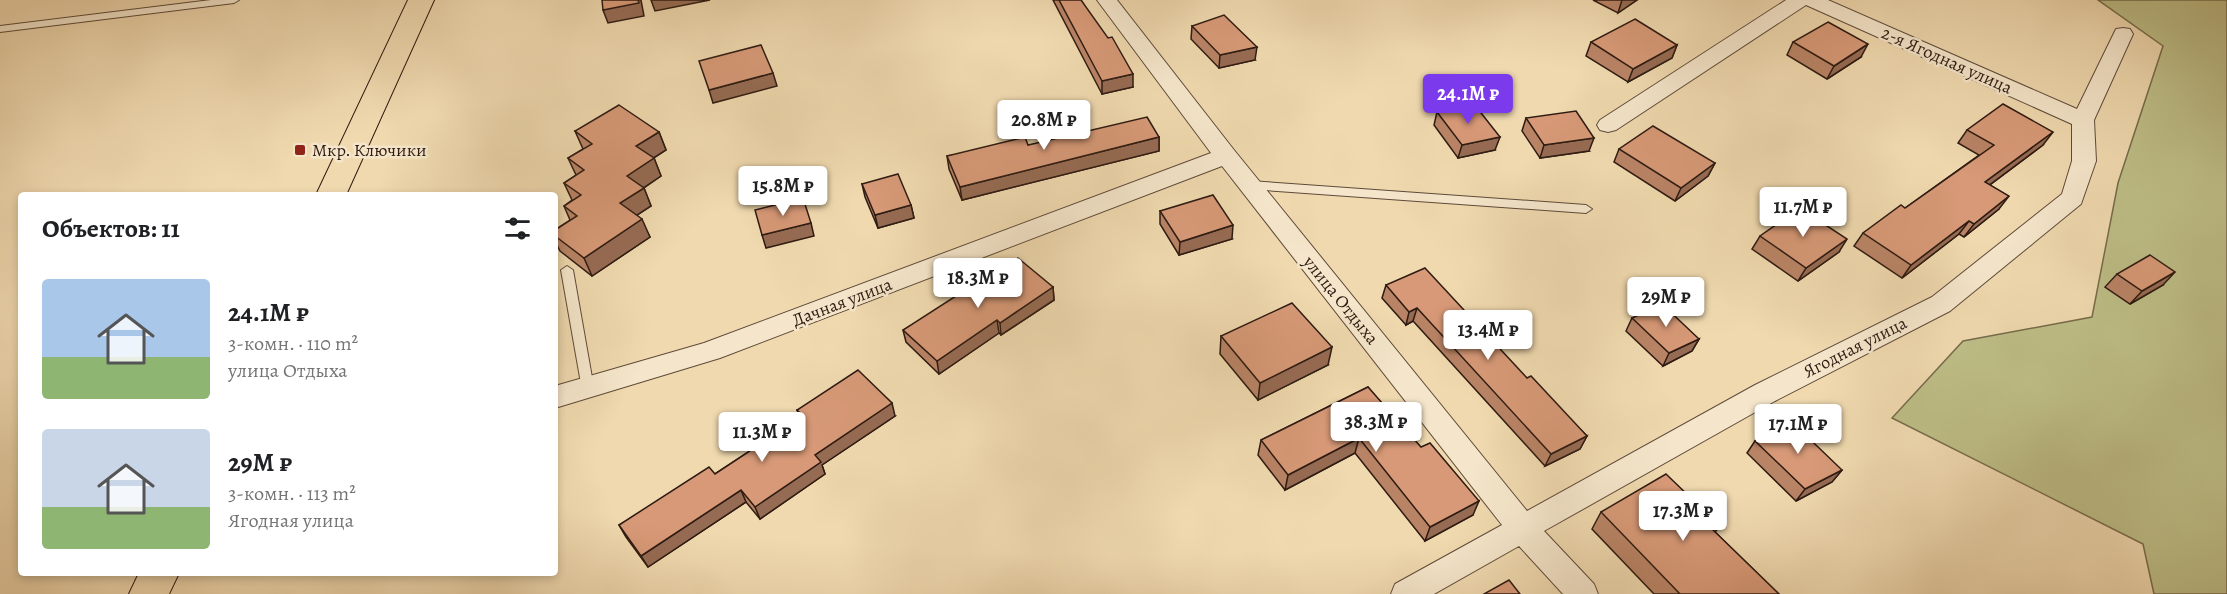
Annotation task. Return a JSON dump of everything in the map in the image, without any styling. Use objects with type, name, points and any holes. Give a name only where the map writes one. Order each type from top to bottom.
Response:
[{"type":"main road","points":[[332,192],[424,1]]},
{"type":"main road","points":[[149,594],[158,576]]},
{"type":"street","name":"улица Отдыха","points":[[1107,0],[1226,156],[1523,529],[1583,594]]},
{"type":"street","points":[[1608,125],[1800,0]]},
{"type":"street","name":"2-я Ягодная улица","points":[[1811,0],[2083,120]]},
{"type":"street","name":"Ягодная улица","points":[[1406,594],[1765,393],[1941,304],[2073,198],[2084,161],[2083,120],[2122,34]]},
{"type":"street","name":"Дачная улица","points":[[558,396],[711,351],[1226,156]]},
{"type":"lane","points":[[0,29],[234,0]]},
{"type":"lane","points":[[1250,185],[1586,209]]},
{"type":"lane","points":[[567,270],[588,389]]},
{"type":"green space","points":[[2098,0],[2227,0],[2227,594],[2154,594],[2143,544],[1892,418],[1963,341],[2092,317],[2118,183],[2163,46]]},
{"type":"building","points":[[602,0],[638,0],[639,3],[603,10]]},
{"type":"building","points":[[1059,0],[1081,0],[1108,38],[1112,37],[1133,74],[1102,81]]},
{"type":"building","points":[[1224,15],[1257,47],[1220,55],[1192,26]]},
{"type":"building","points":[[1635,19],[1677,45],[1633,69],[1591,42]]},
{"type":"building","points":[[1828,22],[1868,44],[1834,66],[1793,42]]},
{"type":"building","points":[[761,45],[773,73],[709,90],[699,61]]},
{"type":"building","points":[[1474,104],[1500,137],[1462,145],[1437,112]]},
{"type":"building","points":[[2003,104],[2053,132],[1985,182],[2009,196],[1974,224],[1969,221],[1911,265],[1863,233],[1901,205],[1905,208],[1994,145],[1967,130]]},
{"type":"building","points":[[619,105],[659,132],[636,146],[654,158],[627,176],[644,188],[620,203],[642,219],[584,258],[558,238],[558,228],[577,216],[564,206],[581,195],[564,183],[584,170],[568,158],[592,144],[575,131]]},
{"type":"building","points":[[1576,111],[1594,138],[1544,145],[1526,118]]},
{"type":"building","points":[[1147,117],[1159,137],[960,187],[947,156],[1025,137],[1028,145]]},
{"type":"building","points":[[1653,126],[1715,163],[1681,188],[1619,149]]},
{"type":"building","points":[[898,174],[911,205],[875,215],[862,184]]},
{"type":"building","points":[[1213,195],[1233,225],[1180,242],[1160,211]]},
{"type":"building","points":[[803,198],[811,223],[762,235],[755,210]]},
{"type":"building","points":[[1800,208],[1847,239],[1806,268],[1760,236]]},
{"type":"building","points":[[2150,255],[2175,272],[2142,291],[2117,274]]},
{"type":"building","points":[[1018,258],[1053,287],[1000,323],[997,320],[937,361],[903,330],[959,294],[961,296]]},
{"type":"building","points":[[1425,268],[1527,378],[1531,376],[1587,436],[1551,454],[1417,308],[1409,312],[1386,285]]},
{"type":"building","points":[[1292,303],[1332,347],[1260,383],[1221,336]]},
{"type":"building","points":[[1662,304],[1699,339],[1669,353],[1632,318]]},
{"type":"building","points":[[858,370],[892,403],[815,455],[821,462],[755,507],[741,490],[641,556],[619,525],[709,467],[715,474],[803,416],[797,410]]},
{"type":"building","points":[[1368,387],[1421,447],[1430,443],[1479,501],[1430,527],[1359,438],[1288,475],[1261,440]]},
{"type":"building","points":[[1792,422],[1842,470],[1805,489],[1755,441]]},
{"type":"building","points":[[1666,474],[1720,526],[1713,530],[1779,594],[1680,594],[1601,512]]},
{"type":"building","points":[[1509,580],[1520,594],[1484,594]]},
{"type":"place","name":"Мкр. Ключики","points":[[300,150]]}]
